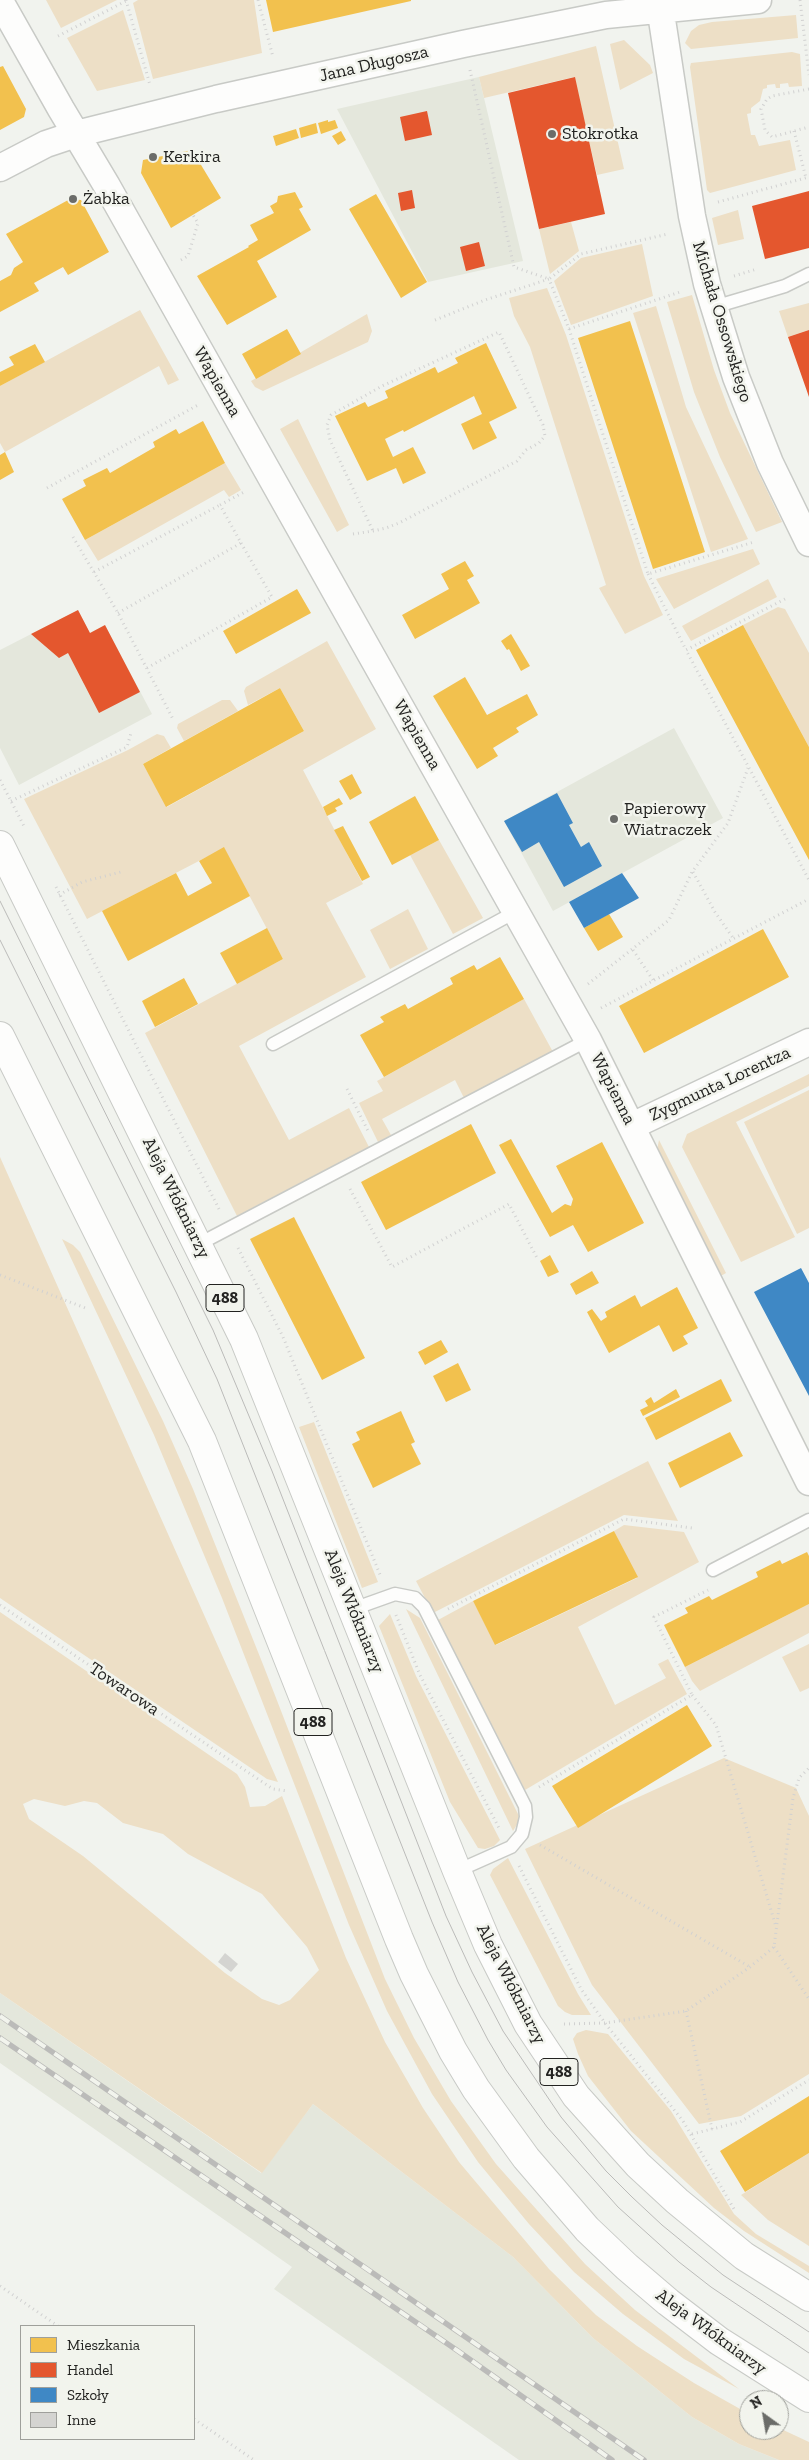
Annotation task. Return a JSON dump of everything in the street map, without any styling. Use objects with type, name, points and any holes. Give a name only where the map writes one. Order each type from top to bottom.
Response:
[{"type":"main road","name":"Aleja Włókniarzy","points":[[0,845],[199,1244],[266,1389],[457,1871],[488,1945],[528,2024],[576,2096],[638,2165],[676,2201],[744,2256],[809,2297]]},
{"type":"main road","name":"Aleja Włókniarzy","points":[[0,1036],[202,1441],[399,1939],[417,1982],[453,2052],[481,2096],[526,2158],[588,2229],[627,2268],[719,2341],[809,2398]]},
{"type":"street","name":"Jana Długosza","points":[[0,168],[46,144],[76,134],[216,99],[463,44],[660,5],[758,0]]},
{"type":"street","name":"Wapienna","points":[[0,1],[588,1040],[809,1482]]},
{"type":"street","name":"Michała Ossowskiego","points":[[660,5],[692,216],[711,296],[736,377],[770,463],[809,543]]},
{"type":"street","name":"Zygmunta Lorentza","points":[[632,1126],[809,1042]]},
{"type":"lane","points":[[711,296],[785,286],[809,274]]},
{"type":"lane","points":[[273,1044],[516,911]]},
{"type":"lane","points":[[199,1244],[588,1040]]},
{"type":"lane","points":[[713,1570],[809,1520]]},
{"type":"lane","points":[[353,1609],[395,1594],[415,1598],[424,1607],[521,1797],[526,1817],[522,1834],[511,1847],[457,1871]]},
{"type":"path","points":[[58,36],[126,0],[150,84]]},
{"type":"path","points":[[258,0],[273,58]]},
{"type":"path","points":[[800,0],[809,75]]},
{"type":"path","points":[[463,44],[514,267],[549,279],[569,329],[648,574],[686,650],[809,880]]},
{"type":"path","points":[[809,89],[772,96],[763,104],[761,109],[767,134],[772,137],[809,127]]},
{"type":"path","points":[[435,320],[485,300],[549,279],[580,254],[680,231],[692,216],[707,205],[808,177],[794,131]]},
{"type":"path","points":[[156,274],[188,256],[198,223],[193,215]]},
{"type":"path","points":[[569,329],[711,296],[757,269]]},
{"type":"path","points":[[353,534],[374,531],[399,523],[502,470],[517,461],[526,450],[539,443],[545,436],[543,425],[499,332],[382,386],[331,415],[327,426],[330,440],[374,531]]},
{"type":"path","points":[[47,488],[199,404]]},
{"type":"path","points":[[94,572],[248,490]]},
{"type":"path","points":[[147,668],[272,597],[220,506]]},
{"type":"path","points":[[73,537],[118,612],[174,721]]},
{"type":"path","points":[[648,574],[754,542]]},
{"type":"path","points":[[118,612],[241,543]]},
{"type":"path","points":[[686,650],[785,599]]},
{"type":"path","points":[[11,801],[127,747],[131,733]]},
{"type":"path","points":[[565,998],[582,989],[670,920],[692,872],[728,823],[748,767]]},
{"type":"path","points":[[31,907],[68,891],[82,882],[121,872]]},
{"type":"path","points":[[692,872],[715,912],[733,938]]},
{"type":"path","points":[[597,1010],[809,899]]},
{"type":"path","points":[[633,950],[653,980]]},
{"type":"path","points":[[347,1089],[378,1150]]},
{"type":"path","points":[[346,1182],[392,1267],[510,1204],[536,1258]]},
{"type":"path","points":[[0,1275],[88,1310]]},
{"type":"path","points":[[430,1619],[624,1519],[692,1528]]},
{"type":"path","points":[[713,1587],[654,1617],[692,1695],[716,1725],[777,1930]]},
{"type":"path","points":[[388,1596],[420,1675],[484,1802],[511,1847],[581,1989],[605,2023],[677,2112],[692,2134],[735,2211]]},
{"type":"path","name":"Towarowa","points":[[0,1605],[249,1774],[274,1789],[288,1792]]},
{"type":"path","points":[[521,1797],[692,1695]]},
{"type":"path","points":[[528,2024],[605,2023],[686,2011],[750,1967],[774,1947],[794,1798],[799,1778],[809,1768]]},
{"type":"path","points":[[522,1834],[750,1967]]},
{"type":"path","points":[[774,1947],[809,1999]]},
{"type":"path","points":[[686,2011],[712,2129]]},
{"type":"path","points":[[692,2134],[740,2122],[809,2080]]},
{"type":"path","points":[[0,2286],[57,2325]]},
{"type":"path","points":[[195,2420],[254,2460]]},
{"type":"shaded area","points":[[46,0],[117,0],[61,28]]},
{"type":"shaded area","points":[[138,0],[254,0],[262,53],[153,79],[133,3]]},
{"type":"shaded area","points":[[123,10],[145,80],[97,91],[67,38]]},
{"type":"shaded area","points":[[796,15],[798,38],[691,49],[685,43],[691,31],[699,25],[712,22]]},
{"type":"shaded area","points":[[624,40],[650,65],[653,73],[620,90],[610,44]]},
{"type":"shaded area","points":[[596,46],[624,169],[597,175],[574,77],[484,98],[479,77]]},
{"type":"shaded area","points":[[792,52],[800,54],[802,86],[789,87],[788,83],[780,84],[780,88],[776,88],[775,84],[767,85],[767,88],[763,89],[760,101],[751,108],[751,113],[747,114],[751,135],[755,135],[759,146],[790,140],[796,170],[710,193],[707,190],[691,63]]},
{"type":"shaded area","points":[[479,77],[523,261],[428,282],[337,109]]},
{"type":"shaded area","points":[[738,210],[744,239],[718,245],[712,218]]},
{"type":"shaded area","points":[[571,222],[579,251],[550,274],[539,229]]},
{"type":"shaded area","points":[[642,244],[653,296],[571,325],[554,281],[581,258]]},
{"type":"shaded area","points":[[547,288],[566,335],[644,576],[663,615],[625,634],[599,588],[606,585],[530,347],[514,316],[509,298]]},
{"type":"shaded area","points":[[692,295],[714,370],[730,413],[782,522],[756,532],[720,457],[694,392],[667,302]]},
{"type":"shaded area","points":[[809,303],[809,330],[788,337],[779,311]]},
{"type":"shaded area","points":[[656,306],[686,407],[748,539],[711,552],[633,313]]},
{"type":"shaded area","points":[[140,310],[179,380],[168,385],[159,366],[5,452],[0,443],[0,386]]},
{"type":"shaded area","points":[[367,314],[372,331],[368,342],[263,391],[255,387],[251,381]]},
{"type":"shaded area","points":[[298,419],[349,525],[337,532],[280,429]]},
{"type":"shaded area","points":[[225,463],[241,490],[229,497],[224,490],[98,561],[85,540]]},
{"type":"shaded area","points":[[753,549],[760,564],[674,609],[656,579]]},
{"type":"shaded area","points":[[768,579],[777,597],[691,641],[682,626]]},
{"type":"shaded area","points":[[778,607],[785,609],[809,653],[809,747],[743,625]]},
{"type":"shaded area","points":[[78,610],[90,633],[105,625],[152,714],[19,785],[0,748],[0,650]]},
{"type":"shaded area","points":[[327,641],[376,729],[303,770],[363,884],[326,903],[366,977],[239,1046],[289,1140],[349,1108],[369,1147],[237,1216],[145,1033],[283,959],[224,848],[87,919],[24,799],[128,750],[157,734],[164,736],[171,748],[143,764],[167,807],[304,731],[280,688],[248,705],[244,691],[246,687]]},
{"type":"shaded area","points":[[222,700],[230,700],[238,711],[184,741],[177,728],[178,724]]},
{"type":"shaded area","name":"Papierowy Wiatraczek","points":[[674,728],[723,818],[553,911],[504,821]]},
{"type":"shaded area","points":[[439,840],[483,918],[453,934],[410,855]]},
{"type":"shaded area","points":[[408,909],[428,949],[390,969],[370,930]]},
{"type":"shaded area","points":[[524,999],[553,1052],[464,1098],[455,1080],[382,1119],[391,1135],[378,1142],[359,1103],[383,1091],[377,1081]]},
{"type":"shaded area","points":[[809,1074],[809,1086],[736,1122],[795,1237],[741,1262],[682,1147],[687,1134]]},
{"type":"shaded area","points":[[809,1090],[809,1228],[797,1234],[744,1122]]},
{"type":"shaded area","points":[[659,1140],[726,1273],[719,1277],[657,1150]]},
{"type":"shaded area","points":[[0,1157],[278,1782],[267,1779],[0,1598]]},
{"type":"shaded area","points":[[62,1239],[73,1245],[80,1252],[163,1421],[193,1489],[264,1667],[385,1979],[414,2038],[451,2101],[496,2164],[585,2264],[635,2310],[739,2389],[684,2359],[623,2314],[574,2272],[529,2224],[478,2162],[432,2094],[387,2011],[349,1925],[222,1598],[154,1435]]},
{"type":"shaded area","points":[[314,1422],[378,1582],[362,1588],[299,1427]]},
{"type":"shaded area","points":[[648,1461],[678,1521],[624,1515],[433,1613],[416,1581]]},
{"type":"shaded area","points":[[624,1525],[684,1532],[699,1562],[578,1627],[615,1705],[666,1678],[658,1664],[668,1659],[687,1694],[525,1790],[438,1620],[473,1601],[496,1645],[637,1578],[614,1531]]},
{"type":"shaded area","points":[[809,1604],[809,1633],[700,1691],[692,1681],[685,1667]]},
{"type":"shaded area","points":[[406,1609],[420,1618],[519,1816],[518,1823],[513,1831]]},
{"type":"shaded area","points":[[0,1612],[237,1774],[245,1787],[250,1807],[265,1806],[282,1796],[346,1958],[385,2042],[423,2108],[459,2162],[549,2269],[596,2315],[637,2346],[694,2383],[739,2408],[739,2440],[789,2440],[789,2433],[809,2442],[809,2460],[779,2460],[739,2444],[692,2417],[593,2338],[513,2257],[313,2104],[262,2173],[0,1993]],"holes":[[[34,1799],[65,1806],[84,1801],[97,1803],[123,1823],[163,1834],[188,1854],[262,1894],[307,1947],[319,1970],[290,2000],[279,2005],[262,1999],[225,1973],[83,1856],[29,1819],[23,1804]]]},
{"type":"shaded area","points":[[390,1614],[416,1676],[500,1840],[494,1846],[485,1849],[478,1848],[450,1802],[379,1626]]},
{"type":"shaded area","points":[[809,1644],[809,1688],[800,1692],[782,1657]]},
{"type":"shaded area","points":[[724,1758],[796,1788],[809,1816],[809,2074],[741,2116],[699,2124],[592,1985],[525,1849]]},
{"type":"shaded area","points":[[508,1858],[578,1994],[591,2015],[572,2015],[558,2006],[490,1875],[493,1869]]},
{"type":"shaded area","points":[[0,1993],[261,2173],[313,2104],[513,2257],[593,2338],[692,2417],[739,2444],[779,2460],[519,2460],[274,2289],[292,2267],[0,2063]]},
{"type":"shaded area","points":[[586,2030],[608,2034],[671,2111],[734,2214],[756,2234],[809,2266],[809,2273],[744,2231],[714,2208],[631,2131],[588,2076],[578,2054],[573,2039],[577,2033]]},
{"type":"shaded area","points":[[809,2153],[809,2246],[768,2220],[741,2195]]},
{"type":"building: Mieszkania","points":[[266,0],[411,0],[411,1],[273,32]]},
{"type":"building: Mieszkania","points":[[3,66],[26,109],[24,117],[0,130],[0,67]]},
{"type":"building: Mieszkania","points":[[328,120],[328,122],[335,120],[338,128],[321,134],[318,123]]},
{"type":"building: Mieszkania","points":[[316,123],[318,133],[301,138],[299,128]]},
{"type":"building: Mieszkania","points":[[296,129],[299,138],[276,146],[273,136]]},
{"type":"building: Mieszkania","points":[[341,131],[346,140],[338,145],[332,136]]},
{"type":"building: Mieszkania","points":[[192,150],[221,198],[171,228],[141,173],[143,160]]},
{"type":"building: Mieszkania","points":[[295,192],[303,207],[299,209],[311,230],[257,261],[277,297],[227,325],[197,276],[258,240],[250,225],[274,213],[270,206],[277,202],[278,196]]},
{"type":"building: Mieszkania","points":[[376,194],[427,282],[401,298],[349,209]]},
{"type":"building: Mieszkania","points":[[70,199],[81,200],[109,252],[68,275],[63,267],[34,283],[39,291],[0,312],[0,281],[11,275],[14,268],[23,262],[6,234]]},
{"type":"building: Mieszkania","points":[[630,321],[705,552],[653,569],[578,338]]},
{"type":"building: Mieszkania","points":[[287,329],[301,354],[256,379],[242,354]]},
{"type":"building: Mieszkania","points":[[486,343],[517,408],[489,422],[497,438],[473,450],[461,424],[482,414],[474,396],[404,432],[403,430],[385,439],[393,457],[413,447],[426,473],[403,484],[396,468],[367,481],[335,416],[365,402],[368,407],[388,398],[385,391],[435,367],[438,373],[458,363],[455,358]]},
{"type":"building: Mieszkania","points":[[35,344],[45,362],[0,386],[0,372],[14,365],[9,357]]},
{"type":"building: Mieszkania","points":[[203,421],[225,463],[85,540],[62,499],[86,486],[83,480],[107,468],[110,473],[155,447],[153,442],[176,429],[179,434]]},
{"type":"building: Mieszkania","points":[[5,452],[14,472],[0,480],[0,455]]},
{"type":"building: Mieszkania","points":[[465,561],[474,576],[467,580],[480,603],[415,639],[402,615],[449,589],[441,574]]},
{"type":"building: Mieszkania","points":[[297,589],[311,613],[236,654],[223,631]]},
{"type":"building: Mieszkania","points":[[743,625],[809,747],[809,860],[696,650]]},
{"type":"building: Mieszkania","points":[[511,634],[530,666],[521,671],[509,649],[507,650],[501,641]]},
{"type":"building: Mieszkania","points":[[465,677],[487,715],[527,694],[538,715],[516,728],[519,732],[493,748],[498,756],[477,769],[433,696]]},
{"type":"building: Mieszkania","points":[[280,688],[304,731],[166,807],[143,764]]},
{"type":"building: Mieszkania","points":[[352,774],[362,793],[350,800],[339,781]]},
{"type":"building: Mieszkania","points":[[415,796],[439,840],[392,865],[369,822]]},
{"type":"building: Mieszkania","points":[[339,798],[343,804],[335,808],[337,811],[327,816],[323,807]]},
{"type":"building: Mieszkania","points":[[343,826],[370,877],[362,881],[334,830]]},
{"type":"building: Mieszkania","points":[[224,847],[250,896],[128,961],[102,911],[176,873],[188,896],[212,883],[199,861]]},
{"type":"building: Mieszkania","points":[[609,914],[623,937],[598,951],[584,928]]},
{"type":"building: Mieszkania","points":[[267,928],[283,959],[237,984],[220,953]]},
{"type":"building: Mieszkania","points":[[763,929],[789,977],[644,1053],[619,1006]]},
{"type":"building: Mieszkania","points":[[500,957],[524,999],[384,1077],[360,1035],[384,1022],[380,1017],[405,1004],[408,1009],[453,984],[450,978],[474,965],[477,970]]},
{"type":"building: Mieszkania","points":[[184,978],[198,1004],[155,1027],[142,1001]]},
{"type":"building: Mieszkania","points":[[471,1124],[496,1173],[386,1230],[361,1182]]},
{"type":"building: Mieszkania","points":[[511,1139],[552,1213],[565,1204],[571,1206],[573,1199],[556,1166],[602,1142],[644,1223],[588,1252],[573,1225],[550,1237],[499,1145]]},
{"type":"building: Mieszkania","points":[[294,1217],[365,1358],[322,1380],[250,1239]]},
{"type":"building: Mieszkania","points":[[550,1255],[559,1272],[548,1277],[540,1261]]},
{"type":"building: Mieszkania","points":[[592,1271],[599,1283],[576,1295],[570,1284]]},
{"type":"building: Mieszkania","points":[[677,1287],[698,1328],[683,1336],[688,1344],[673,1352],[659,1325],[609,1353],[587,1312],[592,1309],[601,1321],[607,1317],[605,1312],[635,1295],[641,1307]]},
{"type":"building: Mieszkania","points":[[441,1340],[448,1352],[425,1365],[418,1352]]},
{"type":"building: Mieszkania","points":[[458,1363],[471,1390],[446,1402],[433,1376]]},
{"type":"building: Mieszkania","points":[[721,1379],[732,1401],[656,1440],[645,1418]]},
{"type":"building: Mieszkania","points":[[676,1389],[680,1397],[643,1416],[640,1410],[648,1406],[645,1401],[651,1397],[654,1403]]},
{"type":"building: Mieszkania","points":[[401,1411],[415,1442],[411,1444],[421,1464],[373,1488],[352,1444],[360,1440],[356,1432]]},
{"type":"building: Mieszkania","points":[[730,1432],[743,1456],[680,1488],[668,1463]]},
{"type":"building: Mieszkania","points":[[614,1531],[638,1577],[495,1645],[473,1601]]},
{"type":"building: Mieszkania","points":[[807,1552],[809,1556],[809,1604],[685,1667],[664,1625],[688,1613],[685,1608],[709,1596],[712,1600],[758,1577],[756,1572],[780,1560],[782,1564]]},
{"type":"building: Mieszkania","points":[[687,1705],[712,1746],[578,1828],[552,1786]]},
{"type":"building: Mieszkania","points":[[809,2096],[809,2153],[745,2192],[720,2151]]},
{"type":"building: Handel","name":"Stokrotka","points":[[575,77],[605,214],[539,229],[508,93]]},
{"type":"building: Handel","points":[[427,111],[432,135],[405,141],[400,117]]},
{"type":"building: Handel","points":[[412,190],[415,208],[401,211],[398,193]]},
{"type":"building: Handel","points":[[809,191],[809,248],[765,259],[752,206]]},
{"type":"building: Handel","points":[[479,242],[485,266],[466,271],[460,247]]},
{"type":"building: Handel","points":[[809,330],[809,397],[788,337]]},
{"type":"building: Handel","points":[[78,610],[90,633],[105,625],[140,692],[99,713],[68,653],[59,658],[31,634]]},
{"type":"building: Szkoły","points":[[557,793],[573,823],[569,825],[581,847],[589,842],[602,866],[564,887],[539,842],[522,852],[504,821]]},
{"type":"building: Szkoły","points":[[622,873],[639,898],[584,928],[569,902]]},
{"type":"building: Szkoły","points":[[801,1268],[809,1283],[809,1396],[754,1292]]},
{"type":"building: Inne","points":[[225,1953],[238,1964],[231,1972],[218,1962]]},
{"type":"tram line","points":[[0,901],[213,1330],[272,1471],[446,1916],[472,1972],[503,2031],[561,2117],[606,2171],[632,2197],[662,2225],[723,2275],[809,2332]]},
{"type":"tram line","points":[[0,940],[176,1292],[217,1379],[432,1922],[458,1982],[488,2040],[506,2070],[547,2127],[618,2207],[679,2262],[711,2287],[809,2353]]},
{"type":"railway","points":[[0,2016],[644,2460]]},
{"type":"railway","points":[[0,2038],[458,2351],[612,2460]]},
{"type":"place","name":"Stokrotka","points":[[552,134]]},
{"type":"place","name":"Kerkira","points":[[153,157]]},
{"type":"place","name":"Żabka","points":[[73,199]]},
{"type":"place","name":"Papierowy Wiatraczek","points":[[614,819]]}]
